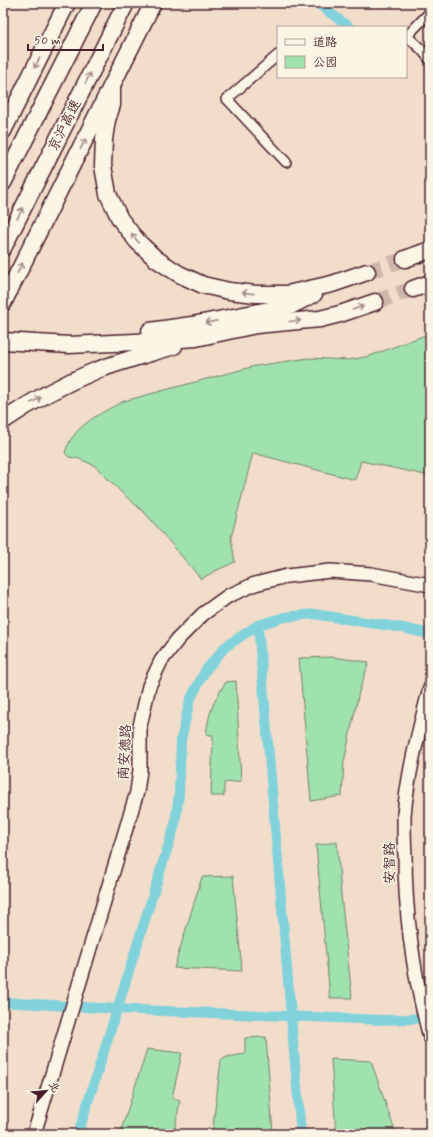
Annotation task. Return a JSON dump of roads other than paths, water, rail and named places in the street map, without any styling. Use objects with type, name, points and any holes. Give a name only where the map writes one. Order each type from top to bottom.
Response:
[{"type":"highway","points":[[3,132],[67,3]]},
{"type":"highway","name":"京沪高速","points":[[3,183],[94,3]]},
{"type":"highway","name":"京沪高速","points":[[3,248],[126,3]]},
{"type":"highway","points":[[3,302],[153,3]]},
{"type":"highway","points":[[112,85],[112,105],[107,120],[104,139],[103,166],[108,194],[120,218],[137,241],[156,259],[179,274],[203,284],[229,291],[256,294],[287,294],[332,284],[367,272]]},
{"type":"highway","points":[[405,259],[430,250]]},
{"type":"highway","points":[[413,289],[430,283]]},
{"type":"highway","points":[[3,332],[68,336],[134,334],[192,325],[290,306],[332,284]]},
{"type":"highway","points":[[3,421],[45,395],[96,371],[196,338],[256,325],[320,319],[375,302]]},
{"type":"highway","points":[[3,341],[69,344],[196,338]]},
{"type":"street","points":[[407,36],[430,12]]},
{"type":"street","points":[[407,38],[422,50],[430,60]]},
{"type":"street","points":[[277,57],[227,99],[286,162]]},
{"type":"street","name":"南安德路","points":[[34,1134],[137,792],[140,770],[140,726],[149,686],[161,661],[178,639],[203,614],[228,596],[255,584],[287,576],[330,571],[371,574],[430,585]]},
{"type":"street","name":"安智路","points":[[429,1034],[410,936],[407,907],[404,815],[409,775],[430,688]]},
{"type":"waterway","points":[[317,3],[348,26]]},
{"type":"waterway","points":[[78,1134],[175,824],[179,794],[181,740],[190,700],[205,671],[225,647],[258,625],[285,617],[314,614],[403,628],[430,634]]},
{"type":"waterway","points":[[258,625],[301,1134]]},
{"type":"waterway","points":[[3,1002],[117,1009],[384,1020],[430,1018]]},
{"type":"tunnel","points":[[367,272],[405,259]]},
{"type":"tunnel","points":[[375,302],[413,289]]}]
